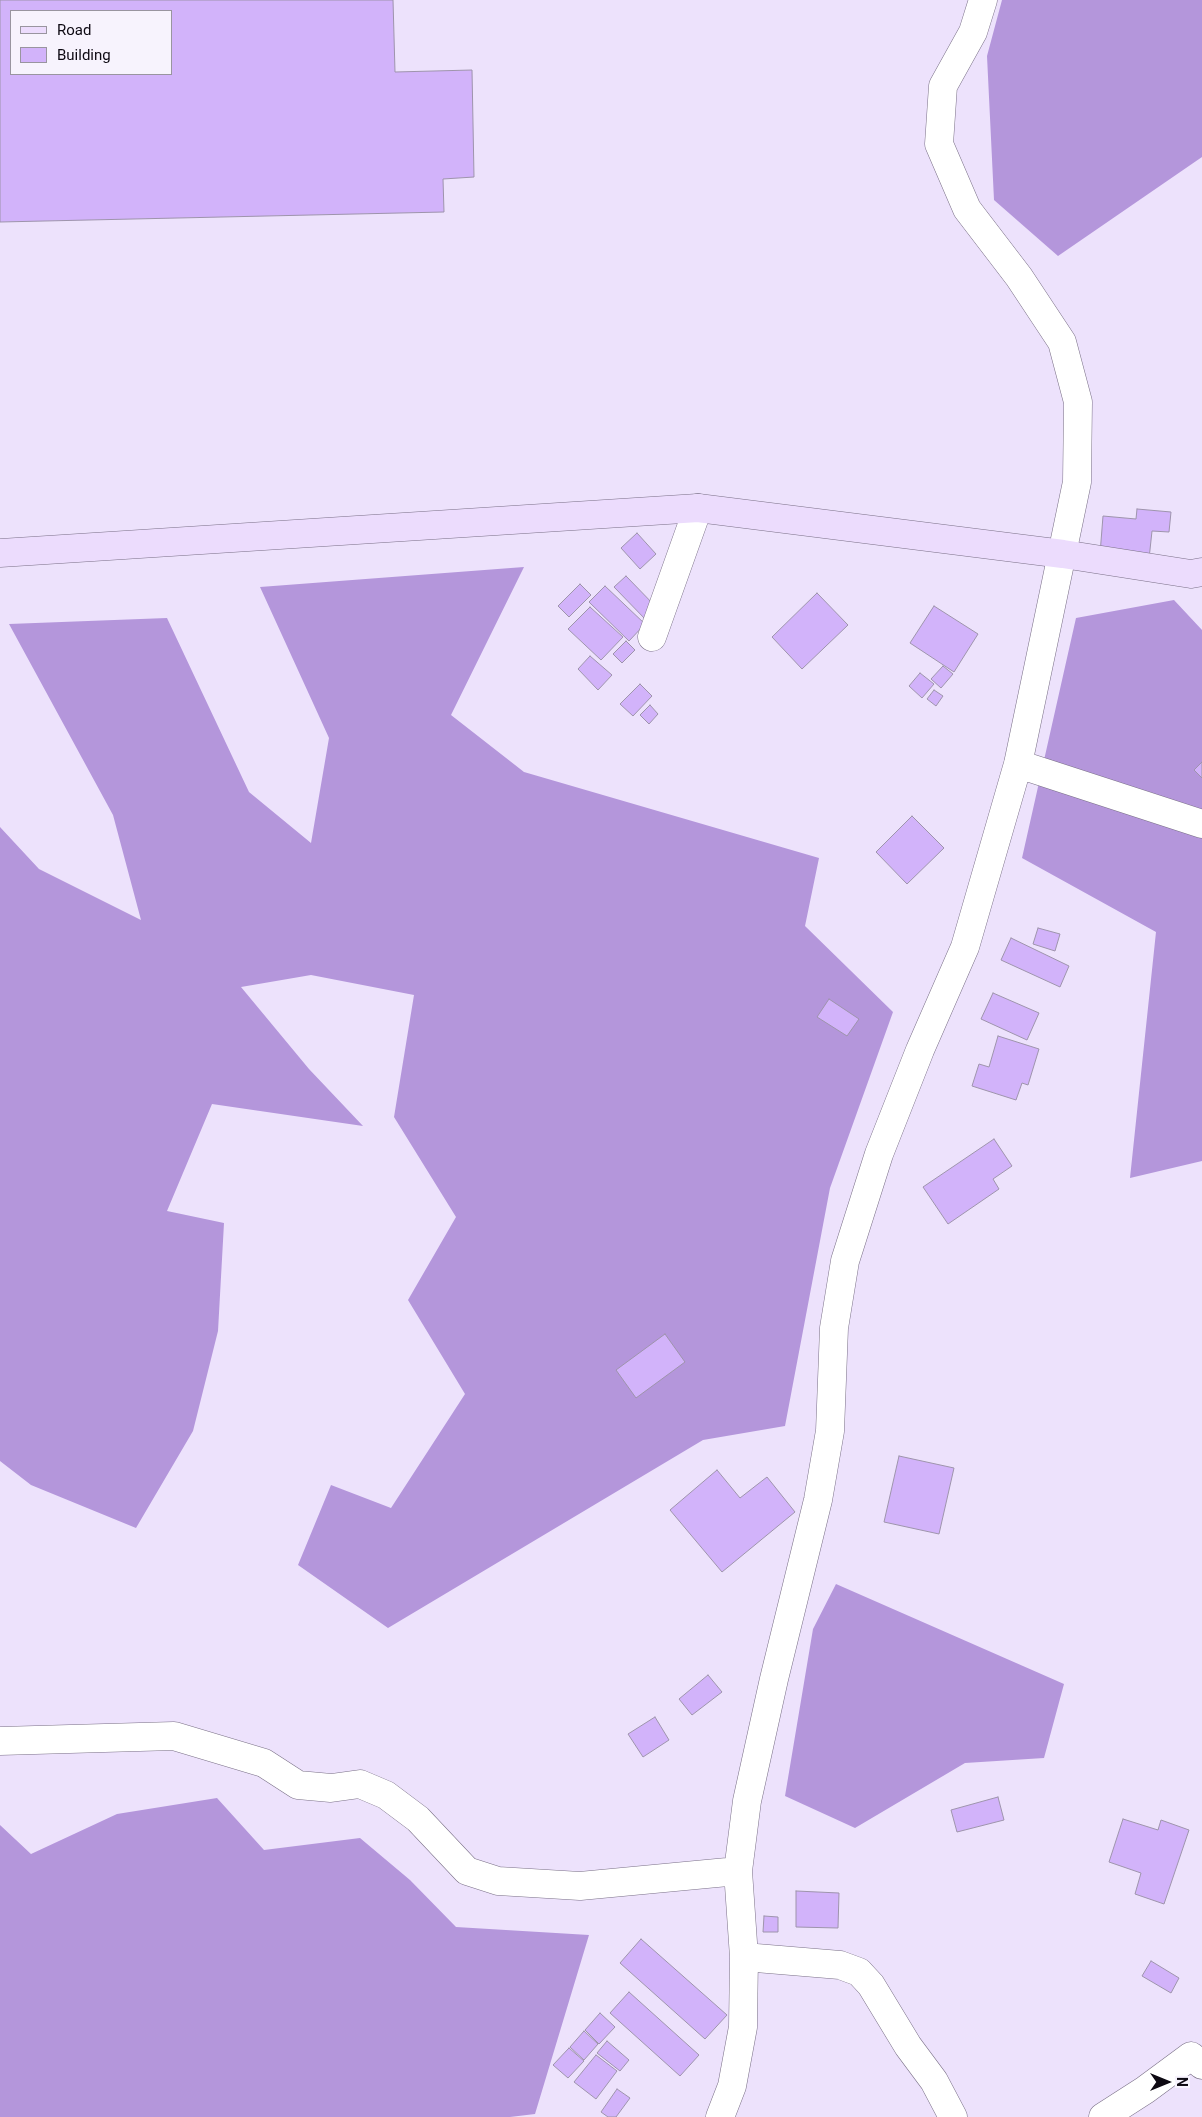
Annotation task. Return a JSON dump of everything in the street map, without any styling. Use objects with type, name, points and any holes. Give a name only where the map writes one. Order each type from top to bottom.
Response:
[{"type":"street","points":[[720,2117],[732,2086],[742,2027],[744,1957],[738,1871],[747,1801],[774,1679],[818,1500],[830,1431],[834,1328],[845,1261],[879,1154],[920,1050],[965,947],[1018,764],[1077,482],[1078,402],[1062,342],[1019,277],[967,209],[939,144],[943,86],[973,32],[983,0]]},
{"type":"street","points":[[652,638],[698,508]]},
{"type":"street","points":[[0,553],[698,508],[1063,554],[1191,574],[1202,572]]},
{"type":"street","points":[[1018,764],[1202,824]]},
{"type":"street","points":[[0,1741],[174,1736],[264,1763],[298,1785],[331,1788],[360,1784],[386,1795],[418,1819],[467,1871],[498,1881],[580,1886],[738,1871]]},
{"type":"street","points":[[744,1957],[840,1965],[858,1972],[871,1985],[908,2046],[934,2081],[953,2117]]},
{"type":"street","points":[[1103,2117],[1145,2090],[1191,2056],[1202,2065]]},
{"type":"shaded area","points":[[1002,0],[1202,0],[1202,157],[1058,256],[994,200],[987,56]]},
{"type":"shaded area","points":[[524,567],[451,715],[524,772],[819,858],[805,926],[893,1012],[830,1188],[785,1426],[703,1440],[388,1628],[298,1565],[331,1485],[391,1508],[465,1394],[408,1300],[456,1217],[394,1117],[414,995],[311,975],[241,987],[309,1069],[363,1126],[212,1104],[167,1211],[224,1223],[218,1331],[193,1431],[136,1528],[31,1485],[0,1461],[0,827],[39,869],[141,920],[113,815],[9,624],[167,618],[249,792],[311,843],[329,738],[260,587]]},
{"type":"shaded area","points":[[1174,600],[1202,630],[1202,1161],[1130,1178],[1156,932],[1022,858],[1076,618]]},
{"type":"shaded area","points":[[836,1584],[1064,1684],[1044,1758],[965,1763],[855,1828],[785,1796],[813,1629]]},
{"type":"shaded area","points":[[217,1798],[264,1850],[360,1838],[410,1880],[456,1927],[589,1935],[535,2114],[510,2117],[0,2117],[0,1825],[31,1854],[117,1814]]},
{"type":"building","points":[[0,0],[393,0],[395,72],[472,70],[474,177],[443,179],[444,212],[0,222]]},
{"type":"building","points":[[1137,509],[1171,512],[1169,532],[1152,531],[1149,559],[1100,554],[1103,516],[1136,519]]},
{"type":"building","points":[[637,533],[656,554],[640,569],[621,548]]},
{"type":"building","points":[[626,576],[658,609],[647,621],[614,587]]},
{"type":"building","points":[[580,584],[591,595],[569,617],[558,606]]},
{"type":"building","points":[[605,586],[645,624],[629,641],[589,602]]},
{"type":"building","points":[[817,593],[848,625],[802,669],[772,637]]},
{"type":"building","points":[[934,606],[978,634],[954,672],[910,643]]},
{"type":"building","points":[[590,607],[623,637],[601,660],[568,629]]},
{"type":"building","points":[[626,641],[635,650],[622,663],[613,654]]},
{"type":"building","points":[[590,656],[612,675],[598,690],[578,669]]},
{"type":"building","points":[[943,666],[953,674],[941,688],[931,679]]},
{"type":"building","points":[[920,673],[934,684],[922,698],[909,686]]},
{"type":"building","points":[[640,684],[652,696],[633,716],[620,704]]},
{"type":"building","points":[[934,690],[943,696],[936,706],[927,699]]},
{"type":"building","points":[[650,705],[658,714],[649,724],[640,715]]},
{"type":"building","points":[[1202,762],[1202,778],[1194,770]]},
{"type":"building","points":[[912,816],[944,848],[907,884],[876,852]]},
{"type":"building","points":[[1038,928],[1060,934],[1055,951],[1033,944]]},
{"type":"building","points":[[1011,938],[1069,966],[1060,987],[1001,960]]},
{"type":"building","points":[[993,993],[1039,1013],[1027,1040],[981,1019]]},
{"type":"building","points":[[829,999],[859,1019],[847,1036],[817,1017]]},
{"type":"building","points":[[998,1036],[1039,1049],[1028,1085],[1022,1083],[1016,1100],[972,1086],[979,1064],[989,1067]]},
{"type":"building","points":[[994,1139],[1012,1166],[993,1179],[999,1189],[948,1224],[923,1187]]},
{"type":"building","points":[[665,1334],[685,1362],[636,1398],[616,1370]]},
{"type":"building","points":[[899,1456],[954,1468],[939,1534],[884,1522]]},
{"type":"building","points":[[717,1470],[740,1498],[767,1477],[795,1512],[722,1572],[670,1510]]},
{"type":"building","points":[[708,1675],[722,1692],[692,1715],[679,1699]]},
{"type":"building","points":[[655,1717],[669,1740],[643,1757],[628,1734]]},
{"type":"building","points":[[998,1797],[1004,1820],[957,1832],[951,1810]]},
{"type":"building","points":[[1123,1819],[1158,1830],[1161,1820],[1189,1830],[1164,1904],[1135,1894],[1141,1873],[1109,1862]]},
{"type":"building","points":[[796,1891],[839,1893],[838,1928],[796,1927]]},
{"type":"building","points":[[764,1916],[778,1917],[778,1932],[763,1932]]},
{"type":"building","points":[[641,1939],[727,2015],[705,2039],[620,1963]]},
{"type":"building","points":[[1151,1961],[1179,1978],[1171,1993],[1142,1976]]},
{"type":"building","points":[[629,1992],[699,2055],[680,2076],[610,2013]]},
{"type":"building","points":[[600,2013],[615,2027],[599,2044],[585,2030]]},
{"type":"building","points":[[584,2031],[598,2044],[584,2060],[570,2047]]},
{"type":"building","points":[[607,2041],[629,2060],[620,2071],[597,2053]]},
{"type":"building","points":[[569,2048],[584,2061],[568,2078],[553,2065]]},
{"type":"building","points":[[596,2055],[617,2071],[596,2099],[574,2082]]},
{"type":"building","points":[[617,2089],[630,2098],[616,2117],[608,2117],[601,2112]]}]
